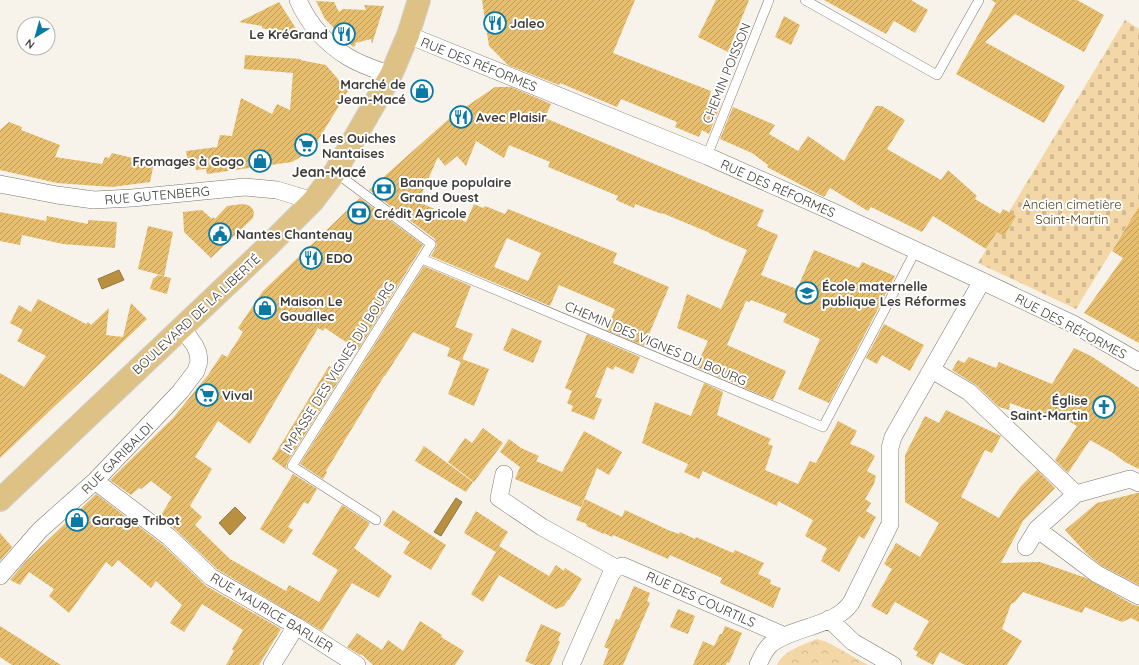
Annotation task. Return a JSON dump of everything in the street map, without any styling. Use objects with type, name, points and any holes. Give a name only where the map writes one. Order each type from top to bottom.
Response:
[{"type":"main road","name":"BOULEVARD DE LA LIBERTÉ","points":[[5,490],[182,327],[313,201],[335,172],[391,76],[408,35],[419,0]]},
{"type":"street","points":[[298,0],[312,27],[328,42],[349,58],[391,76]]},
{"type":"street","name":"RUE DES RÉFORMES","points":[[408,35],[707,156],[916,250],[1075,325],[1139,362]]},
{"type":"street","name":"RUE GUTENBERG","points":[[0,184],[57,196],[94,200],[132,198],[245,187],[278,190],[313,201]]},
{"type":"street","points":[[758,665],[767,648],[772,644],[785,636],[841,613],[851,603],[890,524],[890,448],[893,437],[982,281]]},
{"type":"street","name":"RUE GARIBALDI","points":[[0,576],[40,530],[95,481],[175,398],[196,371],[199,361],[198,353],[182,327]]},
{"type":"street","points":[[932,370],[969,392],[1076,494]]},
{"type":"street","name":"RUE DES COURTILS","points":[[504,474],[498,498],[542,527],[616,568],[623,566],[631,569],[785,636]]},
{"type":"street","points":[[1026,547],[1038,529],[1076,494],[1130,479],[1139,483]]},
{"type":"street","name":"RUE MAURICE BARLIER","points":[[95,481],[169,537],[211,577],[296,626],[357,665]]},
{"type":"street","points":[[1038,529],[1096,574],[1139,596]]},
{"type":"street","points":[[571,665],[611,574],[616,568]]},
{"type":"street","points":[[829,619],[853,642],[893,665]]},
{"type":"street","points":[[272,665],[296,626]]},
{"type":"lane","name":"CHEMIN POISSON","points":[[707,156],[769,0]]},
{"type":"lane","points":[[805,0],[937,75],[979,0]]},
{"type":"lane","points":[[335,172],[431,244],[422,259]]},
{"type":"lane","name":"CHEMIN DES VIGNES DU BOURG","points":[[422,259],[824,427],[916,250]]},
{"type":"lane","name":"IMPASSE DES VIGNES DU BOURG","points":[[376,520],[292,466],[422,259]]},
{"type":"green space","name":"Ancien cimetière Saint-Martin","points":[[1125,20],[1139,29],[1139,206],[1076,309],[978,263]]},
{"type":"green space","points":[[817,639],[827,642],[868,665],[777,665],[784,655]]},
{"type":"shaded area","points":[[119,270],[124,280],[102,289],[98,279]]},
{"type":"shaded area","points":[[456,498],[462,502],[441,536],[434,532]]},
{"type":"shaded area","points":[[235,507],[246,518],[230,535],[219,523]]},
{"type":"building","points":[[482,0],[635,0],[613,53],[711,91],[709,98],[722,102],[709,134],[702,130],[699,137],[675,127],[677,122],[621,99],[617,107],[560,83],[559,85],[508,65],[489,46]]},
{"type":"building","points":[[716,0],[749,0],[728,52],[698,37]]},
{"type":"building","points":[[824,0],[911,0],[928,10],[915,33],[894,21],[886,34]]},
{"type":"building","points":[[991,0],[1077,0],[1104,15],[1084,52],[1015,14],[985,42],[1065,86],[1044,123],[956,74],[996,3]]},
{"type":"building","points":[[316,1],[334,2],[339,12],[343,9],[366,10],[364,5],[384,6],[372,44],[371,39],[355,43],[356,45],[353,47],[325,19]]},
{"type":"building","points":[[279,2],[302,38],[262,28],[262,26],[239,22]]},
{"type":"building","points":[[784,16],[800,25],[791,45],[775,37]]},
{"type":"building","points":[[245,55],[301,59],[300,60],[326,65],[348,91],[312,150],[292,162],[207,174],[206,169],[196,170],[195,167],[189,168],[186,151],[217,147],[220,135],[232,136],[241,98],[272,114],[277,104],[290,110],[293,73],[244,69]]},
{"type":"building","points":[[495,87],[511,87],[551,104],[545,118],[764,210],[757,226],[778,235],[761,275],[797,289],[814,250],[859,268],[862,262],[895,276],[829,403],[798,389],[820,339],[783,322],[787,314],[751,300],[749,302],[746,301],[727,345],[786,371],[773,400],[696,367],[708,341],[677,328],[687,294],[721,309],[747,250],[662,213],[635,204],[634,208],[616,200],[618,196],[548,167],[550,162],[509,145],[504,158],[476,141],[466,166],[457,156],[445,166],[438,157],[418,202],[466,222],[474,204],[483,208],[485,206],[505,214],[508,209],[617,253],[613,263],[669,287],[644,346],[606,330],[615,309],[559,285],[550,306],[431,256],[437,245],[435,239],[369,190],[451,117]],"holes":[[[507,238],[541,253],[528,281],[494,267]]]},
{"type":"building","points":[[876,106],[882,106],[905,120],[887,149],[941,180],[948,170],[977,196],[975,199],[1000,214],[1003,209],[1016,216],[1004,236],[997,232],[986,249],[933,216],[922,232],[871,207],[868,211],[830,188],[824,197],[767,167],[768,165],[752,153],[720,139],[733,107],[775,125],[769,134],[798,151],[808,136],[844,161]]},
{"type":"building","points":[[9,122],[22,127],[21,130],[60,145],[55,157],[102,164],[105,157],[109,158],[112,153],[154,163],[150,182],[112,187],[57,183],[0,170],[0,130]]},
{"type":"building","points":[[360,198],[423,245],[358,350],[325,328],[323,331],[318,328],[250,444],[218,421],[195,457],[212,469],[190,506],[202,517],[195,525],[230,559],[286,591],[289,585],[319,602],[338,570],[312,554],[342,505],[370,523],[354,548],[392,576],[379,598],[352,583],[322,631],[217,569],[160,517],[172,497],[151,481],[131,495],[110,480],[173,418],[208,375],[222,354],[227,357],[243,332],[238,328],[263,291]]},
{"type":"building","name":"Nantes Chantenay","points":[[242,204],[248,205],[252,208],[254,212],[253,218],[211,258],[184,232],[183,212],[202,210],[212,219],[213,217],[215,219],[227,206]]},
{"type":"building","points":[[1139,206],[1139,343],[1084,313],[1123,258],[1112,251]]},
{"type":"building","points":[[0,212],[46,221],[47,216],[88,224],[88,220],[117,222],[115,248],[63,244],[22,235],[20,245],[0,241]]},
{"type":"building","points":[[148,226],[173,232],[164,276],[138,269]]},
{"type":"building","points":[[424,266],[471,286],[455,327],[473,334],[461,362],[447,356],[450,348],[413,332],[384,376],[326,471],[327,472],[323,479],[300,464]]},
{"type":"building","points":[[158,275],[171,278],[167,294],[150,289],[153,279]]},
{"type":"building","points":[[38,299],[86,324],[88,322],[91,325],[109,308],[106,335],[123,337],[131,303],[147,319],[0,458],[0,373],[24,387],[46,356],[17,341],[23,330],[10,323],[19,305],[31,312]]},
{"type":"building","points":[[884,324],[924,345],[910,371],[882,355],[877,364],[866,358]]},
{"type":"building","points":[[512,328],[542,341],[533,363],[503,350]]},
{"type":"building","points":[[587,334],[640,357],[633,374],[615,366],[613,370],[607,367],[595,397],[602,399],[594,420],[571,411],[573,406],[567,403],[572,391],[565,388]]},
{"type":"building","points":[[1074,348],[1091,356],[1139,388],[1139,469],[1090,440],[1068,473],[1055,460],[1077,426],[1051,411],[1047,417],[1010,403],[1009,410],[999,407],[976,385],[952,370],[958,360],[964,363],[969,357],[996,368],[999,362],[1052,384]]},
{"type":"building","points":[[462,359],[489,369],[474,406],[448,394]]},
{"type":"building","points":[[329,366],[342,375],[287,463],[287,470],[272,459]]},
{"type":"building","points":[[704,383],[723,392],[717,415],[771,439],[768,444],[773,446],[765,470],[798,484],[810,461],[816,463],[838,421],[857,431],[850,444],[866,450],[875,456],[867,471],[876,476],[874,484],[865,499],[871,503],[866,511],[876,517],[864,539],[859,536],[839,572],[821,561],[827,548],[805,536],[813,520],[778,501],[777,506],[703,471],[699,479],[684,472],[688,464],[642,443],[655,402],[691,416]]},
{"type":"building","points":[[946,410],[1001,436],[992,453],[985,450],[961,497],[999,518],[1021,486],[1037,470],[1055,488],[1023,521],[1001,563],[1040,562],[1086,578],[1134,605],[1139,606],[1139,622],[1131,618],[1122,622],[1085,607],[1082,613],[1023,592],[1015,602],[1011,604],[1002,629],[1022,641],[1007,665],[965,665],[940,652],[933,665],[916,656],[918,652],[913,649],[929,621],[895,602],[887,615],[871,606],[892,569],[884,564],[896,543],[920,557],[939,523],[905,502],[905,455],[925,416],[939,423]]},
{"type":"building","points":[[483,428],[503,443],[474,482],[448,462],[465,438],[472,443]]},
{"type":"building","points":[[584,431],[622,452],[609,475],[597,468],[581,507],[515,479],[520,467],[500,452],[509,439],[521,448],[539,456],[536,461],[562,472]]},
{"type":"building","points":[[424,446],[473,482],[466,492],[415,461]]},
{"type":"building","points":[[293,474],[317,489],[308,504],[304,502],[288,527],[293,530],[284,544],[260,529]]},
{"type":"building","points":[[1139,493],[1139,585],[1102,566],[1086,553],[1065,530],[1097,503]]},
{"type":"building","points":[[96,494],[163,545],[206,586],[281,629],[259,665],[226,665],[234,651],[232,649],[243,630],[202,604],[184,632],[170,623],[182,605],[156,581],[151,588],[118,560],[112,567],[106,562],[69,613],[49,596],[54,589],[29,572],[20,585],[10,580],[26,561]]},
{"type":"building","points":[[585,499],[622,517],[625,510],[668,530],[679,534],[680,532],[695,539],[696,537],[733,553],[735,550],[764,563],[758,574],[771,580],[770,584],[781,588],[773,608],[720,583],[722,578],[670,555],[668,559],[613,535],[612,537],[586,526],[587,524],[576,520]]},
{"type":"building","points":[[393,510],[446,545],[431,570],[403,553],[410,542],[383,525]]},
{"type":"building","points":[[476,511],[508,532],[499,546],[549,576],[556,565],[564,571],[565,568],[582,579],[564,606],[556,609],[499,575],[483,602],[471,594],[496,552],[464,533]]},
{"type":"building","points":[[0,533],[12,547],[0,561]]},
{"type":"building","points":[[634,586],[650,593],[647,601],[650,603],[623,665],[603,665],[609,649],[604,647],[616,619],[619,620]]},
{"type":"building","points":[[678,609],[695,616],[688,634],[670,627]]},
{"type":"building","points":[[420,621],[442,635],[441,637],[464,651],[455,665],[373,665],[361,654],[360,655],[347,647],[357,633],[382,650],[388,640],[403,651]]},
{"type":"building","points":[[541,624],[561,633],[558,640],[560,642],[550,665],[534,665],[525,661]]},
{"type":"building","points":[[0,626],[61,665],[12,665],[0,657]]},
{"type":"building","points":[[725,626],[742,633],[729,663],[727,662],[726,665],[693,665],[703,641],[714,646],[720,634],[722,634]]},
{"type":"place","name":"Jaleo","points":[[495,23]]},
{"type":"place","name":"Le KréGrand","points":[[344,34]]},
{"type":"place","name":"Marché de Jean-Macé","points":[[422,91]]},
{"type":"place","name":"Avec Plaisir","points":[[461,117]]},
{"type":"place","name":"Les Ouiches Nantaises","points":[[306,145]]},
{"type":"place","name":"Fromages à Gogo","points":[[260,161]]},
{"type":"place","name":"Banque populaire Grand Ouest","points":[[384,189]]},
{"type":"place","name":"Crédit Agricole","points":[[359,213]]},
{"type":"place","name":"Nantes Chantenay","points":[[220,234]]},
{"type":"place","name":"EDO","points":[[311,258]]},
{"type":"place","name":"École maternelle publique Les Réformes","points":[[807,293]]},
{"type":"place","name":"Maison Le Gouallec","points":[[265,308]]},
{"type":"place","name":"Vival","points":[[207,395]]},
{"type":"place","name":"Église Saint-Martin","points":[[1104,407]]},
{"type":"place","name":"Garage Tribot","points":[[77,520]]},
{"type":"district","name":"Jean-Macé","points":[[329,172]]}]
